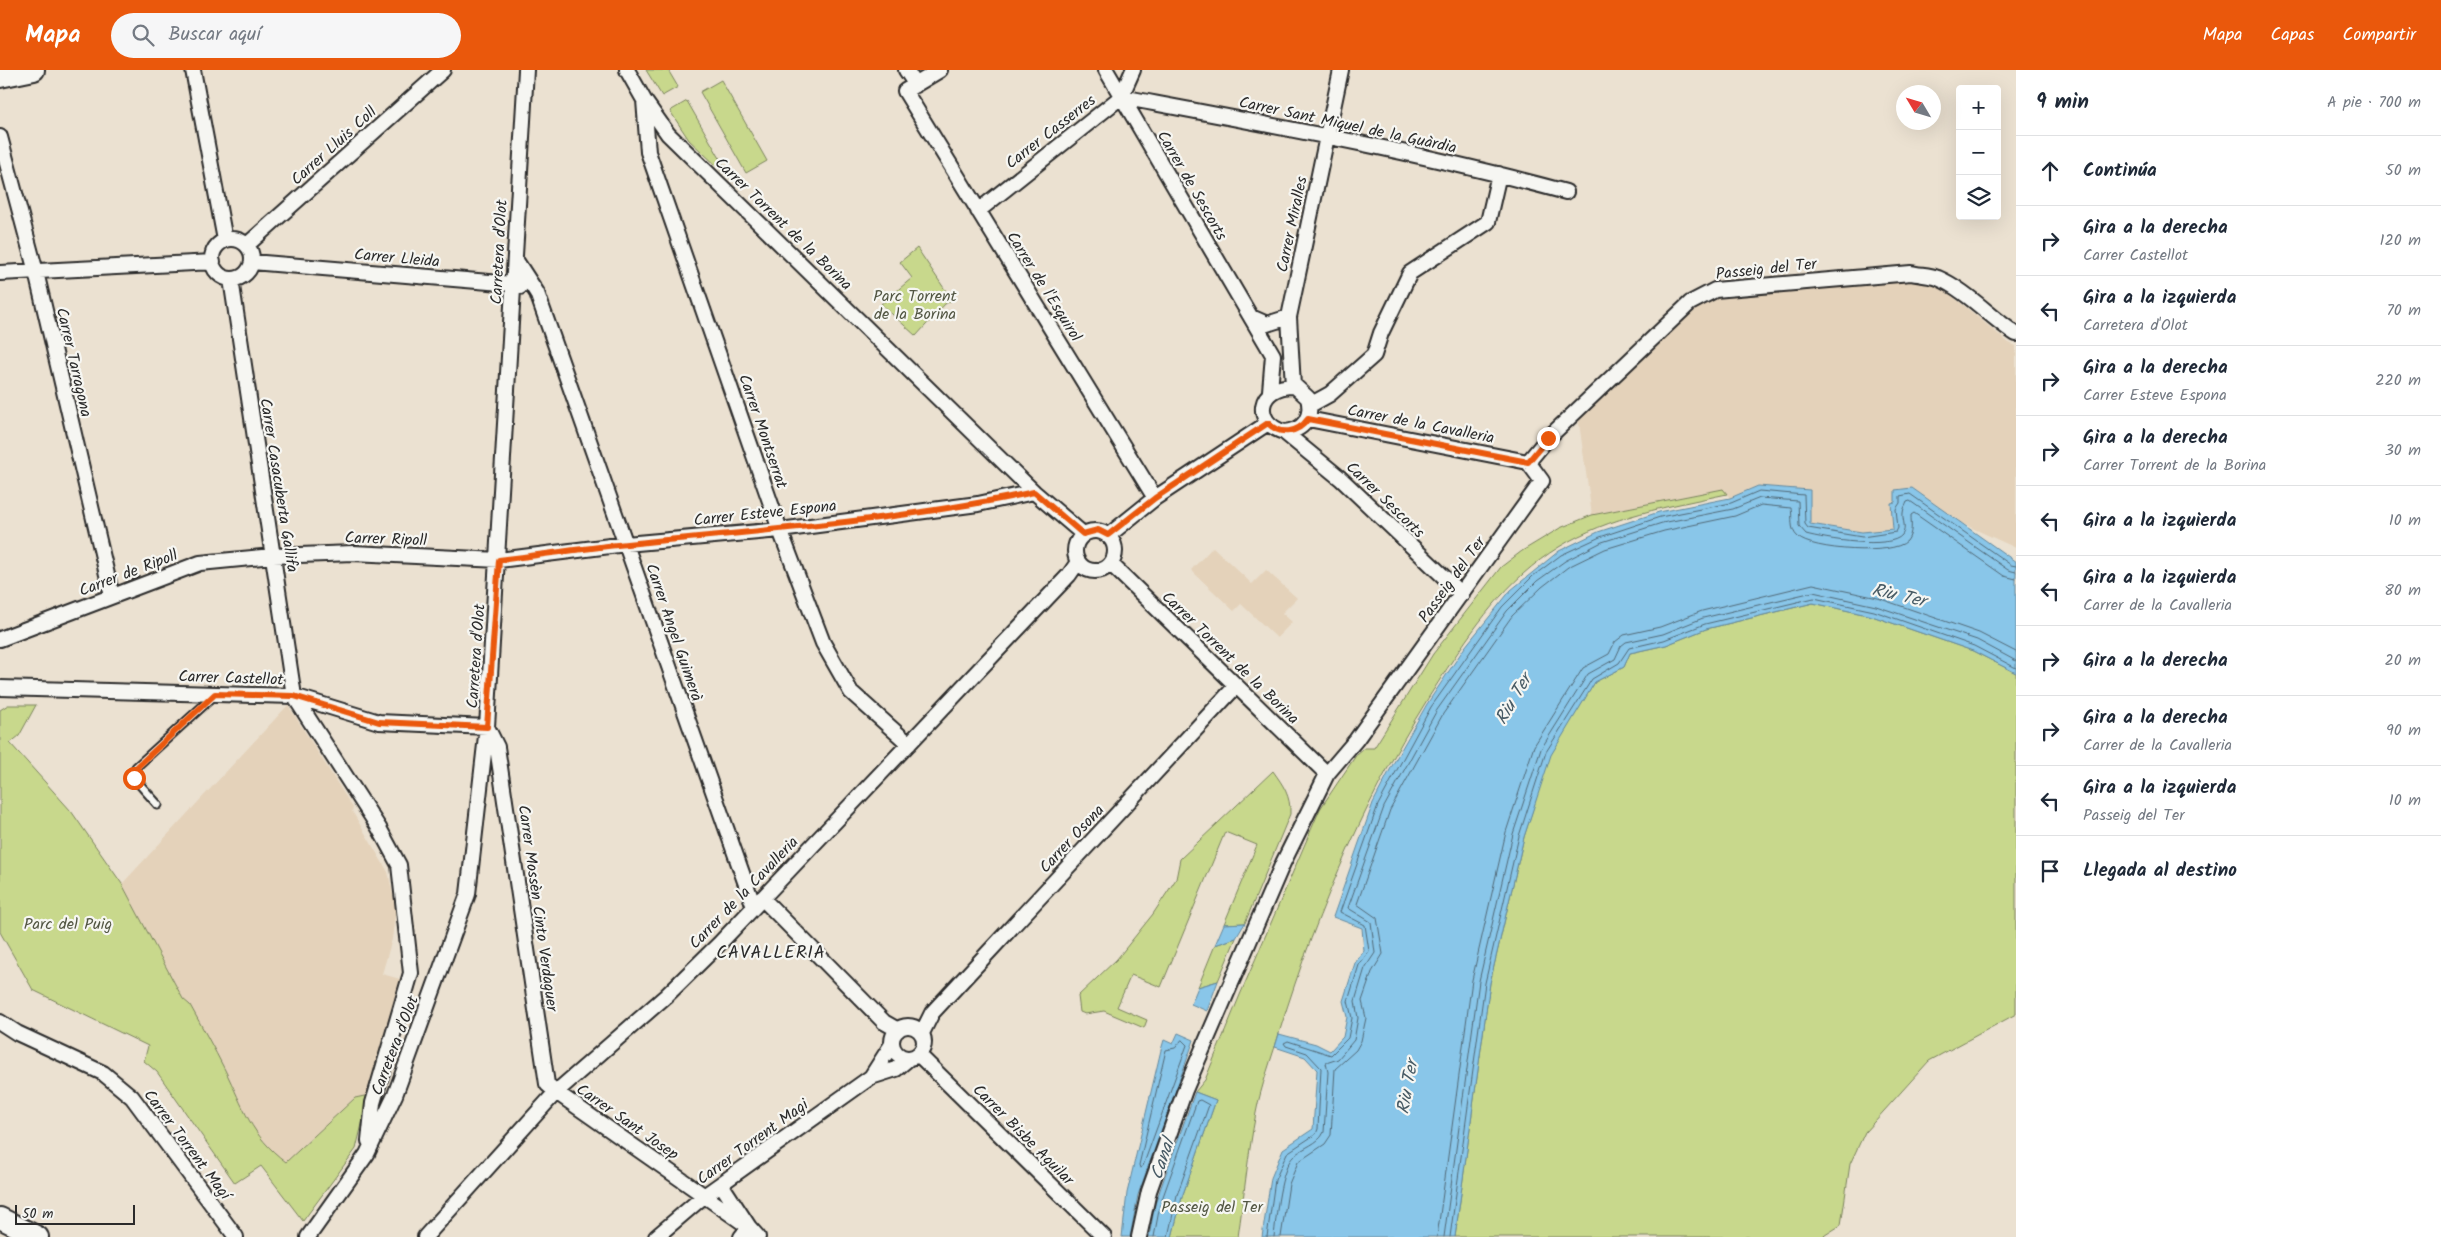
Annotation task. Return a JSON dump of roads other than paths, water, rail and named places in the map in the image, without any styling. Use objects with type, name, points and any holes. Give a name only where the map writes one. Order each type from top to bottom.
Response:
[{"type":"street","points":[[0,77],[34,70]]},
{"type":"street","points":[[193,70],[224,240]]},
{"type":"street","name":"Carrer Lluis Coll","points":[[247,245],[443,70]]},
{"type":"street","name":"Carretera d'Olot","points":[[308,1237],[367,1154],[395,1095],[468,894],[487,727],[499,560],[514,259],[526,70]]},
{"type":"street","name":"Carrer Torrent de la Borina","points":[[627,70],[644,100],[675,141],[1034,492],[1083,534]]},
{"type":"street","points":[[906,70],[910,88],[940,70]]},
{"type":"street","name":"Carrer de Sescorts","points":[[1106,70],[1273,355],[1270,391]]},
{"type":"street","name":"Carrer Casserres","points":[[978,211],[1121,97],[1133,70]]},
{"type":"street","name":"Carrer Miralles","points":[[1292,386],[1289,317],[1341,70]]},
{"type":"street","name":"Carrer de l'Esquirol","points":[[910,88],[978,211],[1155,498]]},
{"type":"street","name":"Carrer Sant Miquel de la Guàrdia","points":[[1121,97],[1328,136],[1499,174],[1566,192]]},
{"type":"street","name":"Carrer Montserrat","points":[[644,100],[648,152],[780,530],[824,644],[840,676],[851,692],[909,744]]},
{"type":"street","name":"Carrer Tarragona","points":[[0,137],[36,272],[112,596]]},
{"type":"street","points":[[1309,412],[1304,392],[1292,386],[1277,387],[1270,391],[1263,405],[1264,416],[1268,423],[1277,430],[1284,432],[1298,429],[1309,412],[1374,355],[1381,333],[1410,272],[1488,222],[1499,174]]},
{"type":"street","points":[[234,238],[247,245],[252,256],[252,262],[246,274],[231,279],[221,276],[213,262],[213,252],[216,246],[224,240],[234,238]]},
{"type":"street","name":"Carrer Angel Guimerà","points":[[514,259],[537,293],[626,544],[758,903]]},
{"type":"street","points":[[0,273],[213,262]]},
{"type":"street","name":"Carrer Lleida","points":[[252,262],[514,284],[537,293]]},
{"type":"street","name":"Passeig del Ter","points":[[1139,1237],[1149,1191],[1185,1090],[1283,863],[1327,774],[1356,740],[1542,481],[1528,462],[1548,438],[1690,303],[1715,290],[1911,273],[1936,278],[1955,287],[1992,318],[2016,334]]},
{"type":"street","name":"Carrer Casacuberta Gallifa","points":[[231,279],[294,696]]},
{"type":"street","points":[[1251,318],[1267,324],[1289,317]]},
{"type":"street","name":"Carrer de la Cavalleria","points":[[1309,412],[1528,462]]},
{"type":"street","points":[[1108,535],[1155,498],[1268,423]]},
{"type":"street","name":"Carrer Sescorts","points":[[1284,432],[1340,478],[1462,594]]},
{"type":"street","name":"Carrer Esteve Espona","points":[[499,560],[626,544],[780,530],[978,504],[1034,492]]},
{"type":"street","points":[[1098,530],[1108,535],[1115,546],[1116,552],[1111,564],[1100,571],[1094,571],[1088,570],[1078,562],[1075,550],[1083,534],[1098,530]]},
{"type":"street","name":"Carrer Ripoll","points":[[273,556],[353,553],[499,560]]},
{"type":"street","name":"Carrer de Ripoll","points":[[0,639],[200,563],[273,556]]},
{"type":"street","name":"Carrer de la Cavalleria","points":[[425,1237],[556,1092],[666,996],[758,903],[1069,575],[1078,562]]},
{"type":"street","name":"Carrer Torrent de la Borina","points":[[1111,564],[1327,774]]},
{"type":"street","name":"Carrer Osona","points":[[922,1033],[932,1014],[1236,686]]},
{"type":"street","name":"Carrer Castellot","points":[[0,688],[294,696],[379,722],[487,727]]},
{"type":"street","points":[[294,696],[380,828],[399,865],[411,972],[373,1103],[367,1154]]},
{"type":"street","name":"Carrer Mossèn Cinto Verdaguer","points":[[487,727],[497,747],[547,1084],[556,1092]]},
{"type":"street","points":[[758,903],[884,1022],[903,1028],[916,1028],[922,1033],[925,1045],[913,1057],[897,1054],[892,1044],[893,1036],[903,1028]]},
{"type":"street","name":"Carrer Osona","points":[[903,1028],[923,1016],[932,1014]]},
{"type":"street","name":"Carrer Torrent Magí","points":[[0,1022],[17,1033],[103,1073],[132,1097],[236,1237]]},
{"type":"street","name":"Carrer Torrent Magi","points":[[871,1077],[892,1044]]},
{"type":"street","name":"Carrer Torrent Magi","points":[[656,1237],[704,1196],[871,1077],[896,1069],[913,1057]]},
{"type":"street","name":"Carrer Bisbe Aguilar","points":[[913,1057],[1104,1237]]},
{"type":"street","name":"Carrer Sant Josep","points":[[556,1092],[704,1196],[749,1234]]},
{"type":"street","points":[[721,1184],[749,1234]]},
{"type":"street","points":[[0,1218],[38,1237]]},
{"type":"lane","points":[[158,805],[134,778],[136,768],[215,694]]},
{"type":"water","name":"Riu Ter","points":[[1758,486],[1810,490],[1810,524],[1862,532],[1893,529],[1891,503],[1895,502],[1895,490],[1912,488],[2016,562],[2016,673],[1973,651],[1872,616],[1813,603],[1706,629],[1666,645],[1630,653],[1624,667],[1595,682],[1551,755],[1524,837],[1490,983],[1455,1237],[1262,1237],[1271,1178],[1283,1149],[1313,1129],[1317,1070],[1305,1057],[1275,1047],[1279,1034],[1316,1044],[1330,1051],[1343,1037],[1347,1017],[1343,1001],[1355,963],[1364,951],[1362,928],[1333,917],[1373,803],[1427,704],[1465,647],[1511,590],[1559,551],[1598,532],[1659,512],[1730,498]]},
{"type":"water","points":[[1245,923],[1236,938],[1215,945],[1224,924]]},
{"type":"water","points":[[1218,981],[1207,1011],[1191,1004],[1198,987]]},
{"type":"water","points":[[1178,1033],[1194,1040],[1138,1195],[1130,1237],[1122,1237],[1127,1193],[1161,1050],[1164,1040],[1173,1044]]},
{"type":"water","points":[[1195,1092],[1216,1100],[1182,1197],[1172,1237],[1149,1237],[1155,1204]]},
{"type":"district","name":"CAVALLERIA","points":[[771,952]]},
{"type":"park label","name":"Parc Torrent de la Borina","points":[[915,304]]},
{"type":"park label","name":"Parc del Puig","points":[[68,923]]},
{"type":"water label","name":"Canal","points":[[1162,1159]]}]
